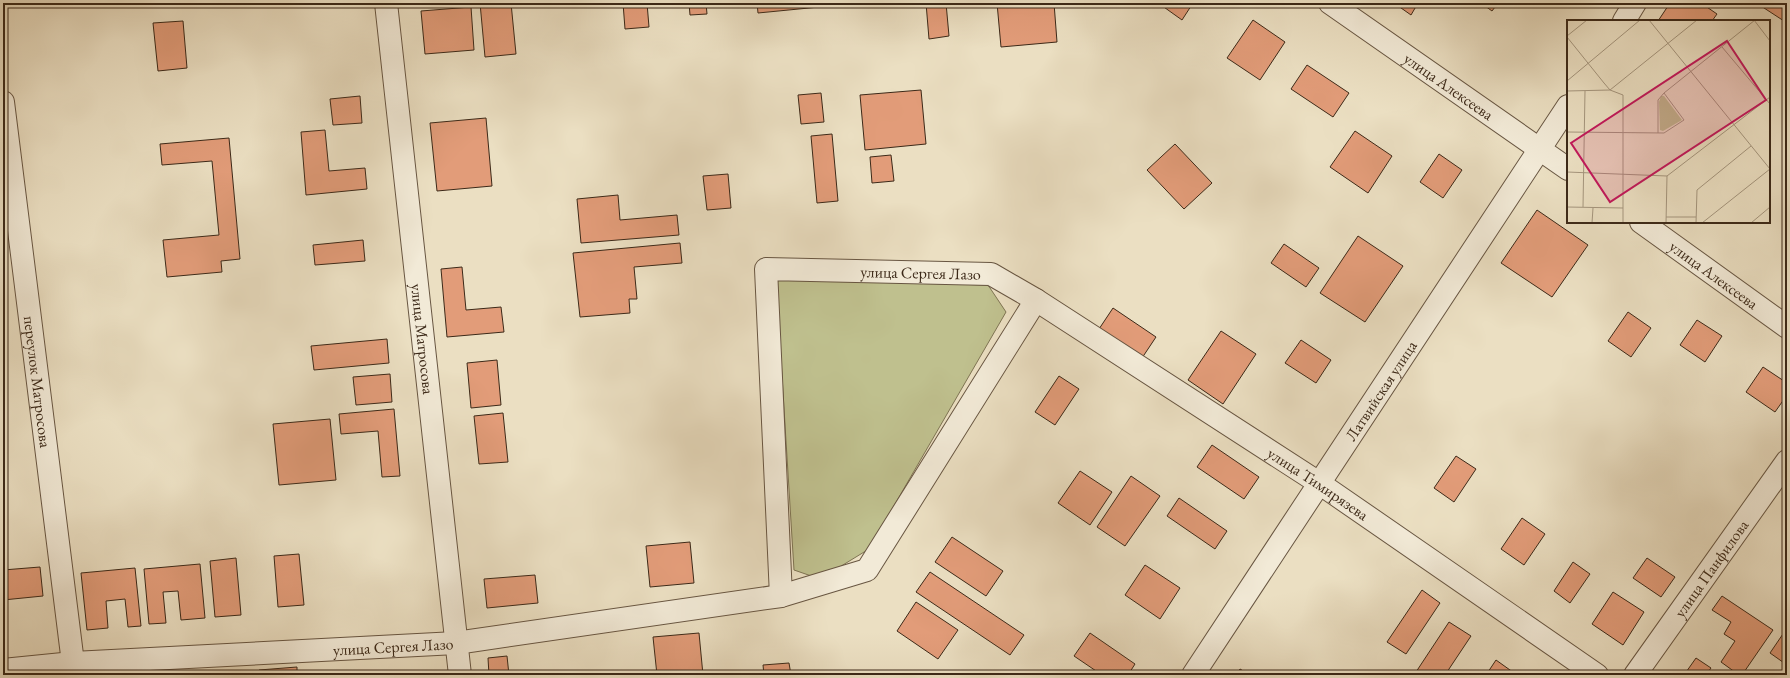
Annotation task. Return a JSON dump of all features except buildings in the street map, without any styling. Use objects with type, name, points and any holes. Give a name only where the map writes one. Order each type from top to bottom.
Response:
[{"type":"street","name":"улица Матросова","points":[[386,3],[460,675]]},
{"type":"street","name":"улица Алексеева","points":[[1330,3],[1567,168]]},
{"type":"street","points":[[1625,20],[1635,3]]},
{"type":"street","name":"переулок Матросова","points":[[3,102],[72,663]]},
{"type":"street","name":"Латвийская улица","points":[[1193,675],[1567,108]]},
{"type":"street","name":"улица Алексеева","points":[[1642,223],[1787,327]]},
{"type":"street","name":"улица Сергея Лазо","points":[[3,670],[72,663],[456,643],[781,596],[867,570],[1036,300],[991,274],[766,268],[781,596]]},
{"type":"street","name":"улица Тимирязева","points":[[1036,300],[1319,483],[1597,675]]},
{"type":"street","name":"улица Панфилова","points":[[1635,675],[1787,460]]},
{"type":"green space","points":[[776,279],[988,285],[1006,312],[869,549],[820,579],[794,570]]}]
